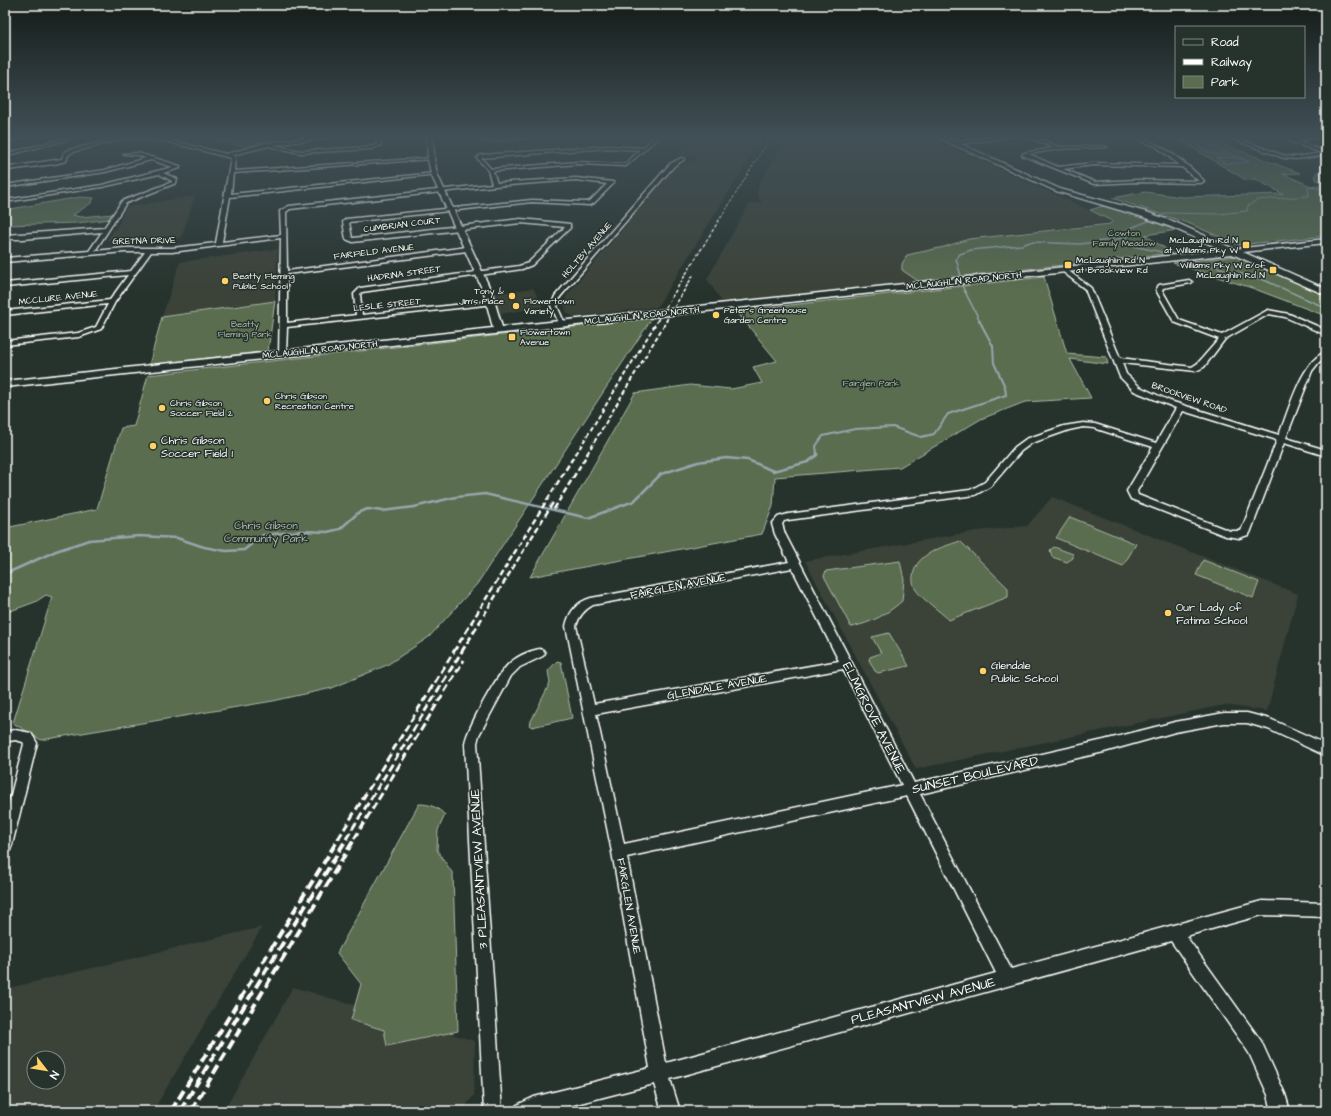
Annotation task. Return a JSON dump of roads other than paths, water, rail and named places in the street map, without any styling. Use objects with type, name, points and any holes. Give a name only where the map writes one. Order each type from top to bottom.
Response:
[{"type":"main road","points":[[1054,188],[1145,213],[1172,222],[1326,292]]},
{"type":"main road","points":[[441,190],[492,303],[498,331]]},
{"type":"main road","name":"MCLAUGHLIN ROAD NORTH","points":[[5,384],[1326,241]]},
{"type":"main road","points":[[1238,251],[1326,287]]},
{"type":"street","points":[[5,201],[89,188]]},
{"type":"street","points":[[91,252],[124,202],[161,188]]},
{"type":"street","points":[[219,244],[229,188]]},
{"type":"street","points":[[228,196],[302,188]]},
{"type":"street","points":[[282,355],[284,325],[283,211],[289,208],[462,188]]},
{"type":"street","points":[[449,208],[542,200],[588,204],[606,188]]},
{"type":"street","name":"HOLTBY AVENUE","points":[[562,324],[554,306],[557,297],[652,188]]},
{"type":"street","name":"CUMBRIAN COURT","points":[[449,208],[348,220],[346,222],[349,239],[359,240],[458,228]]},
{"type":"street","points":[[458,228],[520,221],[568,225],[568,227],[530,264],[520,268],[478,274]]},
{"type":"street","points":[[5,237],[23,237],[105,230]]},
{"type":"street","name":"GRETNA DRIVE","points":[[5,260],[91,252],[172,250],[284,236]]},
{"type":"street","name":"FAIRFIELD AVENUE","points":[[284,273],[467,249]]},
{"type":"street","points":[[5,343],[90,332],[98,328],[112,302],[149,250]]},
{"type":"street","name":"BROOKVIEW ROAD","points":[[1064,270],[1088,288],[1124,377],[1137,389],[1152,397],[1181,407],[1326,453]]},
{"type":"street","points":[[5,285],[132,273]]},
{"type":"street","name":"HADRINA STREET","points":[[359,317],[356,294],[364,289],[478,274]]},
{"type":"street","points":[[1189,282],[1161,286],[1159,290],[1176,321],[1223,338]]},
{"type":"street","name":"MCCLURE AVENUE","points":[[5,312],[112,302]]},
{"type":"street","name":"LESLIE STREET","points":[[284,325],[492,303]]},
{"type":"street","points":[[1117,360],[1193,369],[1201,365],[1223,338],[1268,312],[1287,315],[1326,333]]},
{"type":"street","points":[[1181,407],[1132,491],[1134,497],[1222,531],[1239,535],[1245,532],[1308,371],[1316,360],[1326,354]]},
{"type":"street","points":[[796,564],[780,534],[777,524],[781,519],[972,492],[988,484],[1018,449],[1029,440],[1083,425],[1095,426],[1158,446]]},
{"type":"street","name":"ELMGROVE AVENUE","points":[[796,564],[909,789],[1007,978]]},
{"type":"street","name":"FAIRGLEN AVENUE","points":[[671,1111],[659,1072],[619,852],[571,626],[574,616],[580,608],[591,602],[796,564]]},
{"type":"street","name":"3 PLEASANTVIEW AVENUE","points":[[493,1111],[471,743],[473,734],[507,672],[516,664],[539,653]]},
{"type":"street","name":"GLENDALE AVENUE","points":[[588,710],[846,664]]},
{"type":"street","name":"SUNSET BOULEVARD","points":[[619,852],[1104,746],[1175,727],[1224,718],[1247,718],[1270,724],[1326,750]]},
{"type":"street","points":[[5,737],[15,735],[27,737],[31,743],[5,845]]},
{"type":"street","name":"PLEASANTVIEW AVENUE","points":[[523,1111],[534,1106],[1262,908],[1326,910]]},
{"type":"street","points":[[1174,932],[1255,1047],[1276,1094],[1281,1111]]},
{"type":"waterway","points":[[1163,215],[1165,213],[1219,214],[1247,211],[1248,206],[1257,200],[1309,196],[1308,188]]},
{"type":"waterway","points":[[1318,188],[1326,189]]},
{"type":"waterway","points":[[961,276],[956,259],[960,254],[971,250],[1022,245],[1030,242],[1080,244],[1126,238],[1128,229],[1151,220]]},
{"type":"waterway","points":[[1113,242],[1162,252]]},
{"type":"waterway","points":[[1194,261],[1264,280],[1326,308]]},
{"type":"waterway","points":[[961,284],[980,321]]},
{"type":"waterway","points":[[817,454],[816,446],[823,436],[855,429],[893,427],[921,437],[934,434],[948,414],[1006,395],[1005,387],[994,363],[993,346],[979,320]]},
{"type":"waterway","points":[[5,574],[56,551],[89,540],[139,536],[177,538],[204,547],[226,551],[244,550],[263,535],[303,531],[327,532],[340,529],[359,512],[368,509],[382,511],[414,507],[456,497],[485,494],[588,518],[634,501],[661,474],[698,462],[726,458],[748,460],[773,471],[808,462],[817,454]]},
{"type":"railway","points":[[721,218],[739,188]]},
{"type":"railway","points":[[657,321],[721,217]]},
{"type":"railway","points":[[666,321],[694,274]]},
{"type":"railway","points":[[576,454],[658,320]]},
{"type":"railway","points":[[587,454],[667,320]]},
{"type":"railway","points":[[471,623],[576,453]]},
{"type":"railway","points":[[554,509],[588,453]]},
{"type":"railway","points":[[479,623],[554,501]]},
{"type":"railway","points":[[338,839],[472,622]]},
{"type":"railway","points":[[346,839],[480,622]]},
{"type":"railway","points":[[354,839],[464,660]]},
{"type":"railway","points":[[171,1111],[339,838]]},
{"type":"railway","points":[[180,1111],[347,838]]},
{"type":"railway","points":[[191,1111],[355,838]]},
{"type":"place","name":"McLaughlin Rd N at Williams Pky W","points":[[1246,245]]},
{"type":"place","name":"McLaughlin Rd N at Brookview Rd","points":[[1068,265]]},
{"type":"place","name":"Williams Pky W e/of McLaughlin Rd N","points":[[1273,270]]},
{"type":"place","name":"Beatty Fleming Public School","points":[[225,281]]},
{"type":"place","name":"Tony & Jim's Place","points":[[512,296]]},
{"type":"place","name":"Flowertown Variety","points":[[516,306]]},
{"type":"place","name":"Peter's Greenhouse Garden Centre","points":[[716,315]]},
{"type":"place","name":"Flowertown Avenue","points":[[512,337]]},
{"type":"place","name":"Chris Gibson Recreation Centre","points":[[267,401]]},
{"type":"place","name":"Chris Gibson Soccer Field 2","points":[[162,408]]},
{"type":"place","name":"Chris Gibson Soccer Field 1","points":[[153,446]]},
{"type":"place","name":"Our Lady of Fatima School","points":[[1168,613]]},
{"type":"place","name":"Glendale Public School","points":[[983,671]]},
{"type":"park label","name":"Cowton Family Meadow","points":[[1124,238]]},
{"type":"park label","name":"Beatty Fleming Park","points":[[245,330]]},
{"type":"park label","name":"Fairglen Park","points":[[871,383]]},
{"type":"park label","name":"Chris Gibson Community Park","points":[[266,531]]}]
